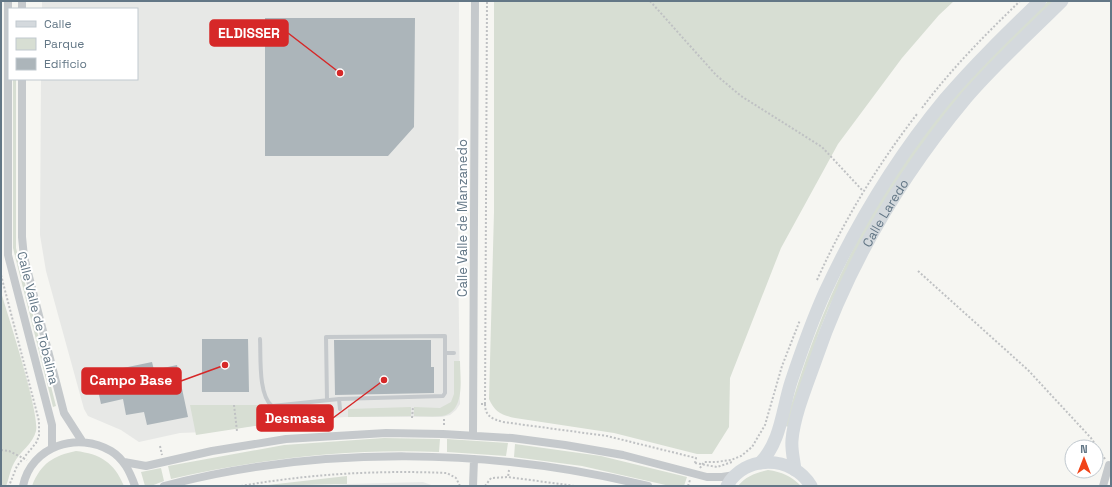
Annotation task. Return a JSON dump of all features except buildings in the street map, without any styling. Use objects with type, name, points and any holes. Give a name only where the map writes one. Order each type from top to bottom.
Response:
[{"type":"main road","name":"Calle Laredo","points":[[760,463],[774,445],[791,382],[825,292],[849,244],[881,188],[919,132],[948,96],[992,48],[1040,1]]},
{"type":"main road","name":"Calle Laredo","points":[[795,470],[792,439],[806,385],[841,292],[880,219],[917,160],[967,98],[1009,52],[1062,1]]},
{"type":"main road","points":[[727,486],[736,475],[747,467],[760,463],[778,463],[795,470],[811,486]]},
{"type":"street","name":"Calle Valle de Tobalina","points":[[8,1],[8,256],[52,425],[52,448]]},
{"type":"street","name":"Calle Valle de Manzanedo","points":[[473,435],[475,1]]},
{"type":"street","name":"Calle Valle de Tobalina","points":[[22,80],[22,237],[24,257],[62,408],[69,423],[82,441]]},
{"type":"street","points":[[124,462],[146,466],[233,447],[286,440],[372,434],[443,434],[473,435],[524,440],[605,452],[713,477],[736,475]]},
{"type":"street","points":[[23,486],[33,463],[52,448],[67,442],[82,441],[98,444],[112,452],[124,462],[131,474],[135,486]]},
{"type":"street","points":[[164,486],[208,476],[290,463],[386,457],[443,457],[557,467],[648,486]]},
{"type":"street","points":[[473,486],[474,459]]},
{"type":"street","points":[[1103,486],[1110,465]]},
{"type":"lane","points":[[272,406],[339,399],[443,396],[445,393],[445,336],[326,337],[327,400]]},
{"type":"lane","points":[[260,338],[263,387],[266,401],[282,415]]},
{"type":"lane","points":[[445,353],[454,353]]},
{"type":"lane","points":[[339,399],[340,409]]},
{"type":"path","points":[[486,1],[486,413],[488,416],[503,422],[560,428],[614,437],[696,458],[688,486]]},
{"type":"path","points":[[650,1],[716,75],[741,96],[822,147],[863,191]]},
{"type":"path","points":[[918,271],[1028,370],[1091,438],[1110,465]]},
{"type":"path","points":[[1,275],[39,421],[39,436],[36,443],[16,466],[9,486]]},
{"type":"path","points":[[473,404],[485,404]]},
{"type":"path","points":[[234,405],[237,431]]},
{"type":"path","points":[[412,418],[413,407]]},
{"type":"path","points":[[443,434],[444,418]]},
{"type":"path","points":[[1,450],[9,451],[33,463]]},
{"type":"path","points":[[695,463],[717,467],[737,460],[754,450]]},
{"type":"path","points":[[443,457],[443,473]]},
{"type":"path","points":[[241,486],[320,476],[378,473],[443,473],[451,475],[460,486]]},
{"type":"path","points":[[485,486],[491,478],[508,477]]},
{"type":"shaded area","points":[[42,1],[459,1],[458,248],[460,404],[456,410],[450,415],[442,417],[345,417],[292,421],[206,432],[180,433],[139,442],[121,430],[88,416],[84,409],[46,271],[40,235],[41,80],[138,80],[138,8],[42,8]]},
{"type":"shaded area","points":[[423,482],[434,486],[324,486],[347,484]]},
{"type":"green space","points":[[494,1],[954,1],[939,15],[902,58],[838,144],[781,248],[730,378],[729,427],[712,454],[697,454],[614,433],[510,417],[496,410],[489,399],[494,212]]},
{"type":"green space","points":[[1048,1],[1054,1],[931,133],[903,172],[878,212],[829,307],[819,332],[789,427],[785,426],[814,338],[831,295],[873,212],[897,173],[953,98],[1012,36]]},
{"type":"green space","points":[[13,80],[16,80],[16,248],[56,406],[53,407],[13,248]]},
{"type":"green space","points":[[1,292],[29,385],[36,421],[36,431],[34,436],[14,463],[6,486],[1,486]]},
{"type":"green space","points":[[454,361],[460,361],[461,376],[460,393],[455,408],[450,413],[442,416],[414,416],[414,407],[440,408],[451,402],[454,394]]},
{"type":"green space","points":[[190,405],[265,405],[268,424],[196,435]]},
{"type":"green space","points":[[411,407],[411,416],[348,417],[348,409]]},
{"type":"green space","points":[[384,438],[440,439],[439,452],[405,451],[304,456],[237,466],[171,479],[168,466],[284,445]]},
{"type":"green space","points":[[447,439],[508,443],[506,456],[447,452]]},
{"type":"green space","points":[[515,444],[601,456],[687,477],[684,486],[670,486],[582,466],[514,457]]},
{"type":"green space","points":[[76,451],[92,454],[111,465],[124,486],[32,486],[39,472],[54,458]]},
{"type":"green space","points":[[161,468],[164,481],[151,486],[145,486],[141,472]]},
{"type":"green space","points":[[768,470],[786,475],[801,486],[738,486],[752,475]]},
{"type":"green space","points":[[347,476],[347,484],[259,486]]},
{"type":"place","name":"ELDISSER","points":[[340,73]]},
{"type":"place","name":"Campo Base","points":[[225,365]]},
{"type":"place","name":"Desmasa","points":[[384,380]]}]
